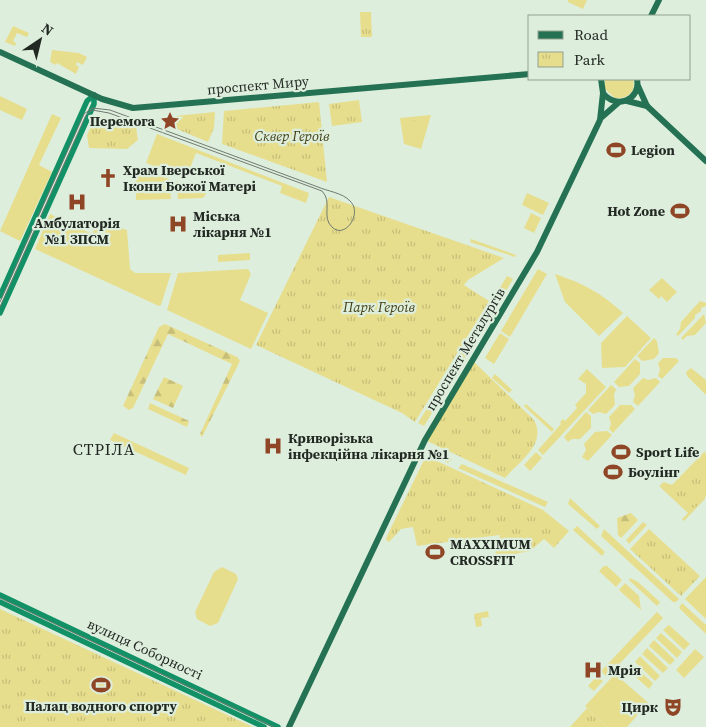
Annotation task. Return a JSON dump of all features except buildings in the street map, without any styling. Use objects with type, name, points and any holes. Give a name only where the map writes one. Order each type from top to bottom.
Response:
[{"type":"main road","points":[[651,15],[658,0]]},
{"type":"main road","name":"проспект Миру","points":[[0,52],[94,95],[133,108],[528,74]]},
{"type":"main road","points":[[600,120],[603,93],[601,80]]},
{"type":"main road","points":[[626,101],[635,93],[637,82]]},
{"type":"main road","points":[[637,82],[647,106],[706,161]]},
{"type":"main road","points":[[603,93],[608,99],[618,102],[626,101],[647,106]]},
{"type":"main road","points":[[0,296],[87,101],[94,95]]},
{"type":"main road","points":[[0,313],[94,104],[94,95]]},
{"type":"main road","points":[[600,120],[609,108],[618,102]]},
{"type":"main road","name":"проспект Металургів","points":[[288,727],[425,440],[534,258],[600,120]]},
{"type":"main road","name":"вулиця Соборності","points":[[0,594],[278,727]]},
{"type":"main road","name":"вулиця Соборності","points":[[0,602],[264,727]]},
{"type":"green space","points":[[568,0],[587,0],[583,9],[568,2]]},
{"type":"green space","points":[[360,12],[371,12],[372,37],[361,37]]},
{"type":"green space","points":[[13,26],[29,33],[27,37],[17,33],[13,41],[16,43],[15,46],[5,42]]},
{"type":"green space","points":[[52,50],[79,53],[87,57],[83,65],[77,62],[76,65],[79,67],[76,74],[57,63],[56,65],[50,62]]},
{"type":"green space","points":[[605,80],[633,80],[632,91],[624,97],[615,98],[605,89]]},
{"type":"green space","points":[[0,96],[27,109],[22,120],[0,110]]},
{"type":"green space","points":[[359,100],[362,122],[332,126],[329,104]]},
{"type":"green space","name":"Сквер Героїв","points":[[319,102],[327,182],[222,144],[224,111]]},
{"type":"green space","points":[[215,112],[214,128],[208,142],[165,124],[165,117]]},
{"type":"green space","points":[[52,114],[61,118],[39,165],[52,172],[20,241],[0,231]]},
{"type":"green space","points":[[431,115],[421,149],[404,144],[400,118]]},
{"type":"green space","points":[[96,116],[106,117],[106,122],[114,122],[114,118],[136,127],[138,140],[127,149],[89,148],[87,135]]},
{"type":"green space","points":[[421,118],[424,124],[413,129],[407,123]]},
{"type":"green space","points":[[157,134],[309,193],[306,203],[280,193],[282,186],[196,153],[186,178],[146,163]]},
{"type":"green space","points":[[135,166],[169,179],[171,199],[136,200]]},
{"type":"green space","points":[[176,181],[206,191],[206,194],[203,198],[178,199]]},
{"type":"green space","points":[[527,193],[549,203],[543,215],[522,205]]},
{"type":"green space","name":"Парк Героїв","points":[[329,197],[504,258],[468,280],[464,285],[489,301],[415,422],[402,413],[256,345]]},
{"type":"green space","points":[[531,213],[541,218],[534,233],[524,228]]},
{"type":"green space","points":[[50,214],[92,234],[98,221],[127,230],[130,269],[135,273],[171,273],[161,305],[159,306],[35,249]]},
{"type":"green space","points":[[471,239],[516,255],[515,257],[470,242]]},
{"type":"green space","points":[[250,253],[250,260],[218,262],[218,255]]},
{"type":"green space","points":[[248,269],[251,274],[240,300],[268,313],[251,349],[167,310],[178,273]]},
{"type":"green space","points":[[538,269],[547,274],[510,337],[501,331]]},
{"type":"green space","points":[[555,274],[591,289],[607,299],[623,313],[599,336],[565,302]]},
{"type":"green space","points":[[507,276],[513,279],[504,294],[498,291]]},
{"type":"green space","points":[[662,278],[677,292],[667,302],[661,296],[659,299],[649,290]]},
{"type":"green space","points":[[495,295],[501,299],[471,348],[466,345]]},
{"type":"green space","points":[[700,301],[706,303],[706,306],[701,308],[701,311],[695,315],[695,318],[678,336],[676,334],[680,329],[681,322]]},
{"type":"green space","points":[[704,314],[706,323],[695,335],[687,336],[683,340],[681,338]]},
{"type":"green space","points":[[627,316],[651,338],[625,367],[602,368],[601,343]]},
{"type":"green space","points":[[165,324],[237,357],[240,361],[202,437],[200,434],[232,364],[168,334],[133,408],[129,410],[123,406],[159,327]]},
{"type":"green space","points":[[500,333],[509,339],[494,364],[485,358]]},
{"type":"green space","points":[[654,338],[657,341],[659,353],[654,359],[642,361],[637,356]]},
{"type":"green space","points":[[463,350],[468,353],[424,426],[418,423]]},
{"type":"green space","points":[[663,358],[676,358],[679,361],[662,379],[658,376],[660,370],[658,363]]},
{"type":"green space","points":[[635,359],[640,363],[640,374],[629,386],[619,387],[614,382]]},
{"type":"green space","points":[[472,360],[534,420],[537,429],[537,437],[530,452],[505,478],[425,440]]},
{"type":"green space","points":[[691,368],[706,380],[706,395],[687,376],[686,372]]},
{"type":"green space","points":[[587,369],[606,387],[543,455],[538,450],[561,424],[560,422],[563,419],[565,421],[577,408],[575,405],[586,393],[586,384],[578,379]]},
{"type":"green space","points":[[495,374],[512,390],[509,393],[492,378]]},
{"type":"green space","points":[[164,377],[183,386],[173,408],[153,399]]},
{"type":"green space","points":[[643,378],[648,380],[656,378],[660,382],[638,406],[633,402],[635,395],[633,388]]},
{"type":"green space","points":[[611,385],[616,389],[614,395],[615,405],[606,414],[599,412],[593,414],[588,410]]},
{"type":"green space","points":[[150,403],[189,421],[187,427],[148,409]]},
{"type":"green space","points":[[526,404],[554,429],[552,432],[524,406]]},
{"type":"green space","points":[[620,405],[631,405],[635,409],[613,433],[609,429],[611,424],[609,417]]},
{"type":"green space","points":[[586,412],[591,416],[591,428],[580,439],[572,439],[568,442],[564,437]]},
{"type":"green space","points":[[607,431],[612,435],[588,461],[582,457],[586,450],[584,444],[595,432]]},
{"type":"green space","points":[[114,433],[189,468],[186,475],[110,440]]},
{"type":"green space","points":[[431,449],[452,459],[448,463],[429,454]]},
{"type":"green space","points":[[705,451],[705,499],[684,521],[682,519],[688,513],[659,486],[664,482],[672,485]]},
{"type":"green space","points":[[536,452],[542,458],[530,471],[524,465]]},
{"type":"green space","points":[[706,453],[706,496],[696,507],[689,509],[677,499],[673,489]]},
{"type":"green space","points":[[426,456],[543,510],[569,531],[554,548],[544,539],[530,551],[499,557],[495,555],[500,535],[417,546],[413,527],[401,529],[389,542],[386,540],[387,536]]},
{"type":"green space","points":[[462,464],[548,502],[545,507],[458,468]]},
{"type":"green space","points":[[570,498],[600,526],[597,529],[568,504]]},
{"type":"green space","points":[[631,513],[638,520],[621,538],[618,535],[617,518]]},
{"type":"green space","points":[[643,522],[647,525],[629,544],[626,540]]},
{"type":"green space","points":[[577,526],[605,552],[602,556],[573,530]]},
{"type":"green space","points":[[604,529],[679,599],[673,602],[601,536]]},
{"type":"green space","points":[[649,529],[700,576],[681,596],[630,549]]},
{"type":"green space","points":[[604,566],[607,566],[622,580],[616,587],[599,571]]},
{"type":"green space","points":[[222,567],[236,574],[238,579],[218,623],[210,626],[197,619],[195,612],[214,572]]},
{"type":"green space","points":[[706,577],[706,619],[685,599]]},
{"type":"green space","points":[[630,578],[638,582],[660,602],[657,606],[629,580]]},
{"type":"green space","points":[[625,583],[639,596],[641,610],[619,590]]},
{"type":"green space","points":[[682,603],[706,625],[706,634],[679,608]]},
{"type":"green space","points":[[0,609],[253,727],[0,727]]},
{"type":"green space","points":[[488,611],[489,617],[481,618],[482,626],[476,627],[474,614]]},
{"type":"green space","points":[[657,612],[663,618],[607,677],[601,671]]},
{"type":"green space","points":[[669,625],[690,644],[684,650],[663,630]]},
{"type":"green space","points":[[661,633],[682,652],[677,658],[656,638]]},
{"type":"green space","points":[[654,640],[675,660],[670,665],[649,646]]},
{"type":"green space","points":[[647,648],[668,668],[663,673],[642,654]]},
{"type":"green space","points":[[695,649],[704,657],[684,678],[676,670]]},
{"type":"green space","points":[[640,656],[660,676],[655,681],[635,662]]},
{"type":"green space","points":[[632,664],[653,683],[649,689],[627,669]]},
{"type":"green space","points":[[615,674],[652,706],[644,715],[640,712],[627,727],[607,727],[585,706]]},
{"type":"green space","points":[[597,676],[603,681],[594,691],[588,686]]},
{"type":"green space","points":[[587,708],[607,727],[570,727]]},
{"type":"tram line","points":[[0,302],[84,114],[92,108],[110,110],[339,194],[347,198],[353,206],[354,212],[351,223],[347,228],[337,230],[332,227],[327,219],[327,200],[322,191],[109,113],[92,110],[86,115],[0,307]]},
{"type":"tram line","points":[[0,598],[274,727]]},
{"type":"place","name":"Перемога","points":[[170,121]]},
{"type":"place","name":"Legion","points":[[616,150]]},
{"type":"place","name":"Храм Іверської Ікони Божої Матері","points":[[108,178]]},
{"type":"place","name":"Амбулаторія №1 ЗПСМ","points":[[77,202]]},
{"type":"place","name":"Hot Zone","points":[[680,211]]},
{"type":"place","name":"Міська лікарня №1","points":[[178,224]]},
{"type":"place","name":"Криворізька інфекційна лікарня №1","points":[[273,446]]},
{"type":"place","name":"Sport Life","points":[[621,452]]},
{"type":"place","name":"Боулінг","points":[[613,472]]},
{"type":"place","name":"MAXXIMUM CROSSFIT","points":[[435,552]]},
{"type":"place","name":"Мрія","points":[[593,670]]},
{"type":"place","name":"Палац водного спорту","points":[[101,685]]},
{"type":"place","name":"Цирк","points":[[673,707]]},
{"type":"district","name":"СТРІЛА","points":[[104,449]]}]
